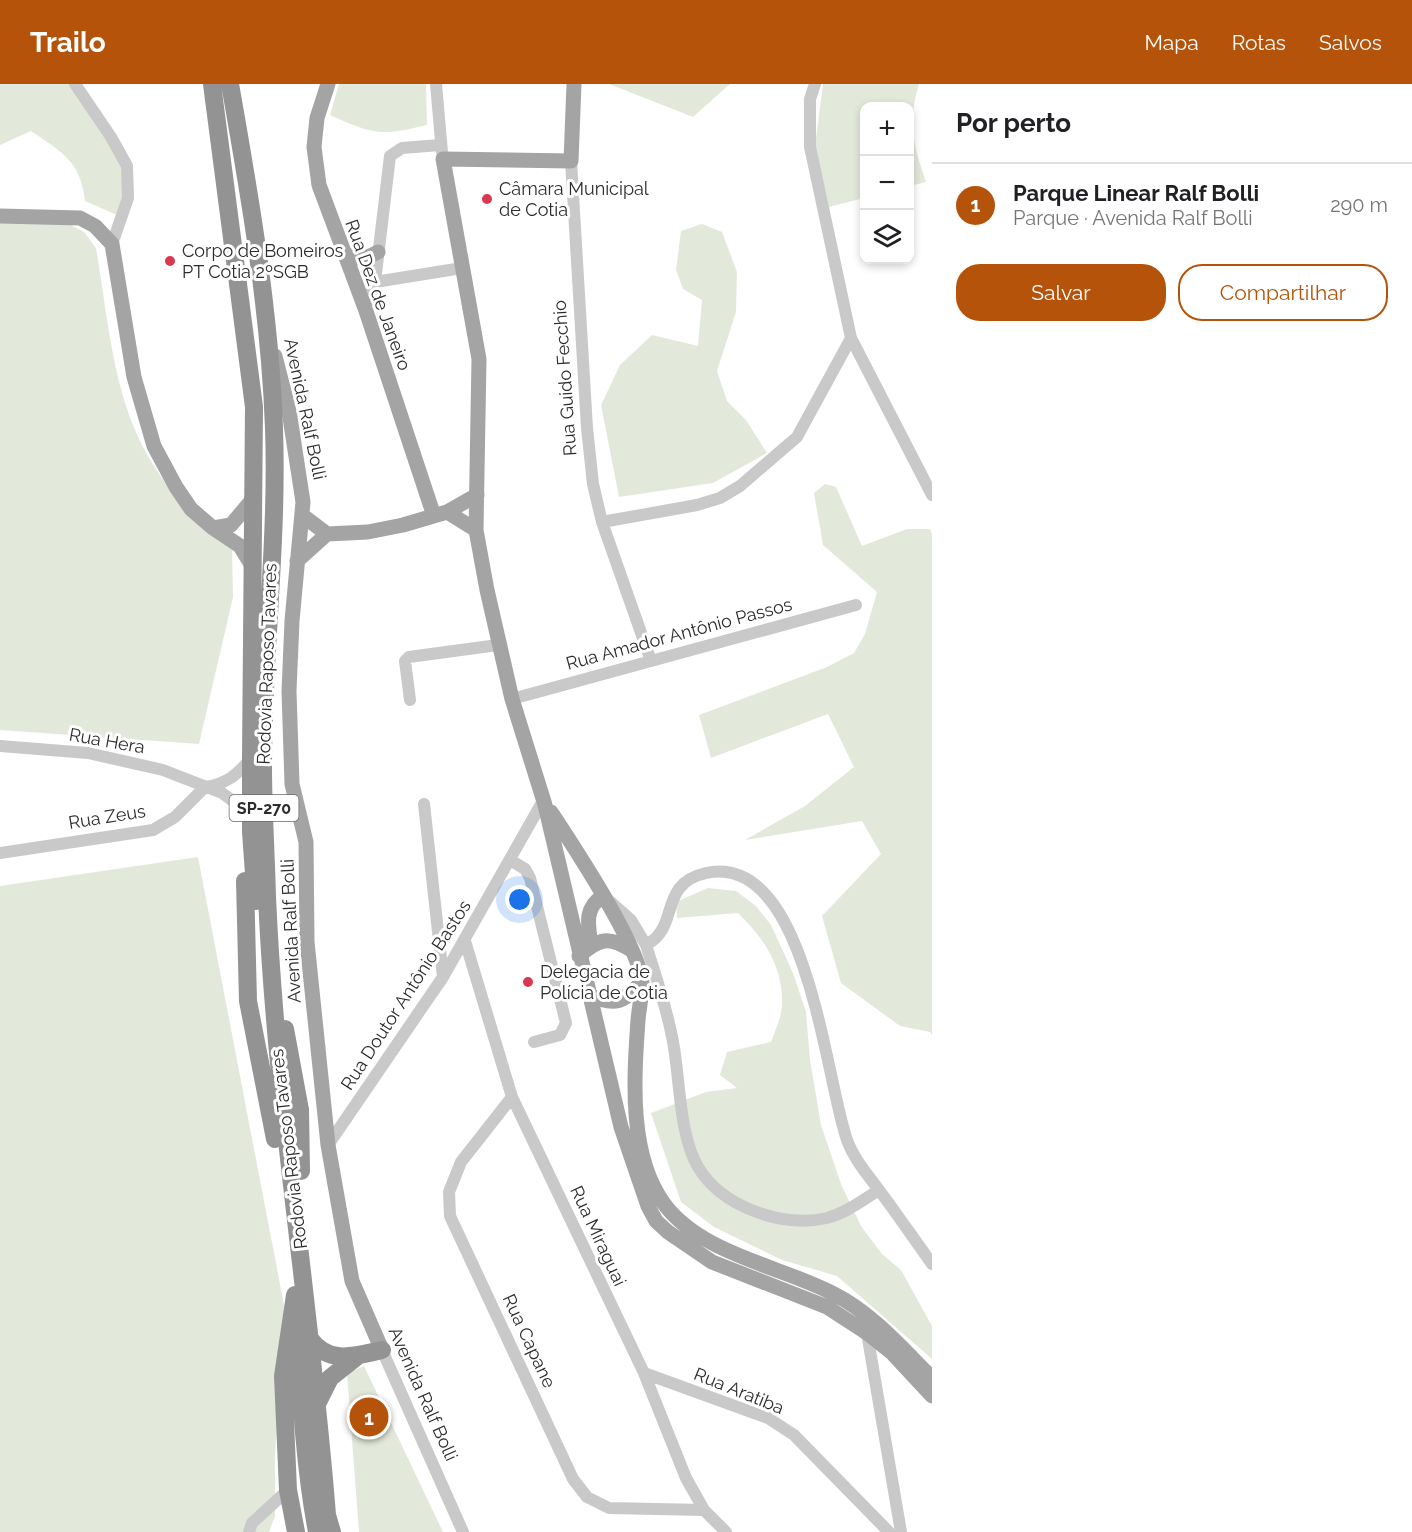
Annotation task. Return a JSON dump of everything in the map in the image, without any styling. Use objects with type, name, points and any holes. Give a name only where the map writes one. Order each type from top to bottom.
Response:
[{"type":"highway","name":"Rodovia Raposo Tavares","points":[[212,84],[254,407],[251,564],[251,827],[275,1139],[295,1295],[303,1427],[310,1497],[317,1532]]},
{"type":"highway","name":"Rodovia Raposo Tavares","points":[[230,84],[264,309],[274,424],[275,485],[263,767],[271,961],[300,1110],[298,1221],[318,1402],[327,1515],[332,1532]]},
{"type":"highway","points":[[295,1295],[284,1376],[288,1490],[296,1532]]},
{"type":"highway","points":[[310,1339],[317,1349],[328,1356],[359,1355],[382,1350]]},
{"type":"highway","points":[[318,1402],[330,1378],[359,1355]]},
{"type":"main road","name":"Rua Dez de Janeiro","points":[[328,84],[317,117],[314,147],[319,185],[441,514]]},
{"type":"main road","name":"Rua Guido Fecchio","points":[[571,161],[574,84]]},
{"type":"main road","points":[[571,161],[442,152],[479,359],[476,530],[498,645],[512,699],[545,802],[579,956],[624,1137],[648,1206],[656,1221],[688,1247],[712,1262],[827,1307],[867,1333],[892,1353],[932,1396]]},
{"type":"main road","points":[[0,216],[80,218],[95,226],[112,244],[134,377],[154,446],[191,509],[213,528],[240,546],[251,564]]},
{"type":"main road","points":[[344,253],[354,258],[366,259],[378,252]]},
{"type":"main road","name":"Avenida Ralf Bolli","points":[[264,309],[297,454],[303,502],[289,691],[292,784],[306,842],[307,942],[328,1145],[352,1281],[382,1350]]},
{"type":"main road","points":[[297,561],[327,534],[368,532],[441,514],[477,495]]},
{"type":"main road","points":[[213,528],[231,525],[252,500]]},
{"type":"main road","points":[[441,514],[476,530]]},
{"type":"main road","points":[[302,515],[327,534]]},
{"type":"main road","points":[[545,802],[603,897],[638,947],[642,982],[636,1045],[635,1113],[647,1171],[664,1203],[683,1227],[773,1269],[831,1292],[868,1314],[932,1378]]},
{"type":"main road","points":[[591,945],[588,911],[592,903],[603,897]]},
{"type":"main road","points":[[579,956],[591,945],[616,941],[638,947]]},
{"type":"main road","points":[[589,995],[603,1002],[616,1002],[627,998],[642,982]]},
{"type":"street","points":[[75,84],[111,137],[127,166],[128,198],[112,244]]},
{"type":"street","points":[[365,308],[375,282],[390,156],[402,148],[442,152],[436,84]]},
{"type":"street","points":[[815,84],[810,99],[810,147],[851,339],[932,495]]},
{"type":"street","name":"Rua Guido Fecchio","points":[[571,161],[587,428],[593,484],[602,522],[651,661]]},
{"type":"street","points":[[375,282],[462,268]]},
{"type":"street","points":[[602,522],[697,505],[720,498],[741,486],[797,437],[851,339]]},
{"type":"street","name":"Rua Amador Antônio Passos","points":[[512,699],[856,605]]},
{"type":"street","points":[[410,700],[405,661],[408,657],[498,645]]},
{"type":"street","name":"Rua Hera","points":[[0,746],[88,753],[163,770],[222,793],[237,804],[251,827]]},
{"type":"street","points":[[205,787],[223,784],[237,776],[250,758]]},
{"type":"street","name":"Rua Zeus","points":[[0,853],[153,830],[175,817],[205,787]]},
{"type":"street","name":"Rua Doutor Antônio Bastos","points":[[328,1145],[443,977],[545,802]]},
{"type":"street","points":[[424,804],[443,977]]},
{"type":"street","points":[[510,860],[525,869],[530,878],[566,1023],[560,1035],[534,1042]]},
{"type":"street","points":[[879,1190],[846,1211],[827,1218],[808,1220],[756,1212],[733,1201],[712,1185],[697,1166],[688,1140],[673,1041],[638,947],[659,937],[665,927],[670,901],[685,882],[705,873],[729,873],[747,879],[766,896],[782,916],[795,941],[837,1090],[847,1140],[859,1164],[879,1190],[932,1264]]},
{"type":"street","name":"Rua Miraguai","points":[[465,941],[512,1097],[644,1373],[686,1478],[704,1510],[726,1532]]},
{"type":"street","name":"Rua Capane","points":[[512,1097],[460,1162],[449,1192],[450,1215],[504,1332],[573,1479],[587,1497],[609,1508],[704,1510]]},
{"type":"street","points":[[867,1333],[901,1532]]},
{"type":"street","name":"Avenida Ralf Bolli","points":[[382,1350],[463,1532]]},
{"type":"street","name":"Rua Aratiba","points":[[644,1373],[777,1423],[794,1435],[889,1532]]},
{"type":"street","points":[[249,1532],[252,1523],[288,1490]]},
{"type":"green space","points":[[0,84],[70,84],[125,168],[126,199],[117,215],[85,201],[79,177],[68,159],[31,131],[0,145]]},
{"type":"green space","points":[[339,84],[426,84],[427,125],[398,131],[378,132],[358,127],[330,115]]},
{"type":"green space","points":[[609,84],[730,84],[693,117]]},
{"type":"green space","points":[[823,84],[919,84],[914,104],[914,102],[860,102],[860,199],[829,207],[815,146]]},
{"type":"green space","points":[[914,138],[918,156],[926,182],[914,185]]},
{"type":"green space","points":[[0,219],[69,224],[84,232],[96,248],[109,334],[130,418],[164,481],[191,512],[232,549],[233,597],[199,744],[0,730]]},
{"type":"green space","points":[[702,224],[722,232],[737,272],[736,312],[717,371],[727,401],[746,420],[767,453],[713,483],[619,497],[601,405],[620,365],[652,335],[698,346],[702,300],[683,289],[676,270],[681,231]]},
{"type":"green space","points":[[825,484],[836,487],[862,546],[907,529],[930,529],[932,535],[932,1035],[930,1032],[900,1026],[841,983],[822,916],[881,854],[862,821],[745,840],[805,806],[854,767],[828,714],[711,758],[699,715],[827,667],[854,653],[865,634],[877,592],[823,545],[814,493]]},
{"type":"green space","points":[[198,857],[284,1305],[275,1456],[275,1516],[269,1532],[0,1532],[0,886]]},
{"type":"green space","points":[[708,888],[736,891],[756,906],[771,925],[793,973],[806,1012],[810,1060],[821,1125],[841,1184],[861,1226],[882,1254],[901,1270],[932,1326],[932,1359],[837,1276],[782,1260],[714,1227],[681,1202],[651,1113],[706,1092],[737,1088],[720,1075],[727,1052],[771,1042],[782,1006],[780,979],[771,955],[764,943],[738,913],[677,918],[676,902]]},
{"type":"green space","points":[[364,1366],[443,1532],[359,1532],[347,1373]]},
{"type":"place","name":"Câmara Municipal de Cotia","points":[[487,199]]},
{"type":"place","name":"Corpo de Bomeiros PT Cotia 2ºSGB","points":[[170,261]]},
{"type":"place","name":"Delegacia de Polícia de Cotia","points":[[528,982]]},
{"type":"place","name":"Parque Linear Ralf Bolli","points":[[369,1417]]}]
